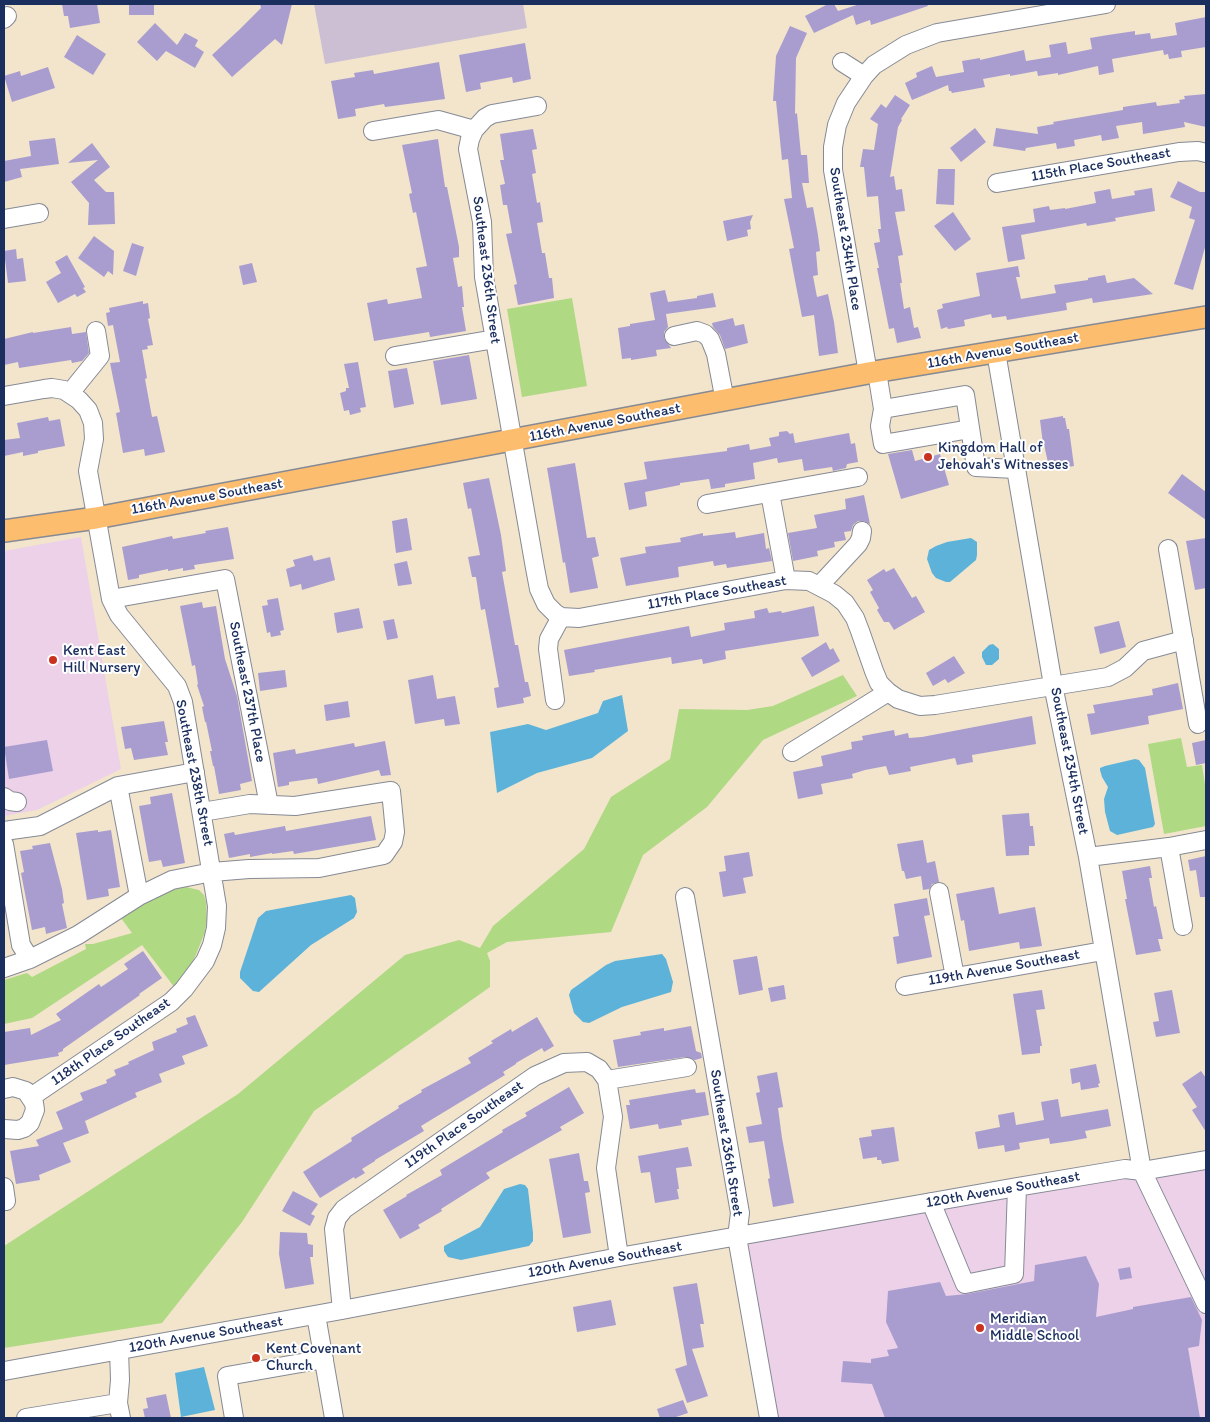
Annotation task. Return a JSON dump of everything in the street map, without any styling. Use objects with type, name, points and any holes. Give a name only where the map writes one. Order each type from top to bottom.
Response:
[{"type":"main road","name":"116th Avenue Southeast","points":[[4,531],[96,518],[872,373],[1206,317]]},
{"type":"street","name":"Southeast 234th Place","points":[[970,429],[883,444],[880,426],[883,409],[872,373],[832,170],[833,147],[837,125],[846,103],[864,76],[874,65],[906,45],[937,33],[1106,4]]},
{"type":"street","points":[[842,62],[864,76]]},
{"type":"street","points":[[373,131],[438,120],[474,130],[480,121],[492,114],[537,106]]},
{"type":"street","name":"Southeast 236th Street","points":[[474,130],[468,149],[482,222],[484,277],[512,441]]},
{"type":"street","name":"115th Place Southeast","points":[[997,183],[1179,152],[1198,151],[1206,153]]},
{"type":"street","points":[[4,219],[39,213]]},
{"type":"street","points":[[4,396],[52,388],[70,393],[100,356],[96,331]]},
{"type":"street","points":[[674,336],[697,331],[705,334],[710,339],[716,354],[725,400]]},
{"type":"street","points":[[395,356],[495,339]]},
{"type":"street","name":"Southeast 234th Street","points":[[996,352],[1053,686],[1088,858],[1142,1171],[1206,1304]]},
{"type":"street","name":"Southeast 238th Street","points":[[70,393],[80,400],[88,410],[94,423],[94,439],[88,471],[111,599],[119,615],[176,686],[183,702],[212,872]]},
{"type":"street","points":[[883,409],[965,395],[976,467],[1015,469]]},
{"type":"street","points":[[512,441],[538,589],[546,604],[561,617],[549,639],[548,649],[555,700]]},
{"type":"street","points":[[708,504],[858,477]]},
{"type":"street","points":[[770,493],[786,580]]},
{"type":"street","points":[[819,586],[858,544],[862,531]]},
{"type":"street","points":[[1168,549],[1198,724]]},
{"type":"street","name":"Southeast 237th Place","points":[[111,599],[225,579],[269,805]]},
{"type":"street","name":"117th Place Southeast","points":[[561,617],[579,618],[786,580],[809,581],[834,594],[845,603],[855,618],[879,683],[898,699],[915,705],[935,705],[1108,677],[1116,674],[1143,651],[1184,640]]},
{"type":"street","points":[[792,752],[888,692]]},
{"type":"street","points":[[4,831],[40,826],[118,786],[195,772]]},
{"type":"street","points":[[118,786],[139,896]]},
{"type":"street","points":[[4,968],[30,959],[78,935],[139,896],[172,880],[212,872],[249,868],[319,868],[384,855],[393,842],[395,832],[391,791],[295,806],[250,804],[202,812]]},
{"type":"street","points":[[1088,858],[1206,840]]},
{"type":"street","points":[[4,844],[21,945],[30,959]]},
{"type":"street","points":[[1169,847],[1184,926]]},
{"type":"street","name":"118th Place Southeast","points":[[31,1097],[170,1002],[196,974],[212,945],[216,928],[217,906],[212,872]]},
{"type":"street","points":[[939,892],[955,977]]},
{"type":"street","name":"Southeast 236th Street","points":[[685,897],[740,1213],[737,1237],[769,1418]]},
{"type":"street","name":"119th Avenue Southeast","points":[[905,986],[1103,951]]},
{"type":"street","name":"119th Place Southeast","points":[[342,1310],[334,1229],[337,1218],[344,1209],[547,1069],[564,1063],[587,1062],[599,1069],[607,1080]]},
{"type":"street","points":[[619,1256],[606,1168],[613,1117],[607,1080],[687,1067]]},
{"type":"street","points":[[4,1089],[13,1086],[20,1088],[31,1097],[35,1110],[30,1123],[18,1130],[4,1129]]},
{"type":"street","name":"120th Avenue Southeast","points":[[4,1371],[316,1315],[619,1256],[1125,1169],[1142,1171],[1206,1160]]},
{"type":"street","points":[[931,1202],[965,1284],[1014,1274],[1017,1187]]},
{"type":"street","points":[[316,1315],[334,1418]]},
{"type":"street","points":[[26,1418],[119,1411],[119,1350]]},
{"type":"street","points":[[234,1418],[227,1376],[324,1359]]},
{"type":"shaded area","points":[[314,4],[523,4],[527,28],[325,64]]},
{"type":"shaded area","name":"Kent East Hill Nursery","points":[[81,537],[121,769],[37,810],[4,816],[4,551]]},
{"type":"shaded area","name":"Meridian Middle School","points":[[1206,1160],[1206,1418],[769,1418],[737,1237]]},
{"type":"green space","points":[[572,298],[587,386],[522,397],[507,309]]},
{"type":"green space","points":[[843,675],[857,696],[763,740],[707,807],[643,855],[611,932],[507,942],[487,953],[490,961],[490,987],[314,1111],[242,1222],[162,1323],[4,1348],[4,1246],[238,1094],[405,955],[459,940],[480,948],[493,926],[584,849],[611,797],[670,759],[679,709],[747,710],[773,706]]},
{"type":"green space","points":[[1181,738],[1187,767],[1202,765],[1206,791],[1206,826],[1164,834],[1148,744]]},
{"type":"green space","points":[[186,887],[199,890],[204,895],[207,919],[205,932],[192,964],[175,988],[142,945],[32,1018],[4,1024],[4,980],[27,973],[32,977],[86,949],[85,944],[93,944],[132,933],[121,918],[163,892]]},
{"type":"water","points":[[971,538],[977,542],[976,560],[950,582],[936,578],[927,559],[929,550],[947,542]]},
{"type":"water","points":[[993,644],[999,649],[999,659],[992,665],[986,665],[982,652],[989,645]]},
{"type":"water","points":[[622,695],[628,731],[592,758],[537,773],[497,793],[490,732],[528,724],[546,730],[598,713],[603,701]]},
{"type":"water","points":[[1135,759],[1139,760],[1145,768],[1155,824],[1153,827],[1117,835],[1110,831],[1105,812],[1104,799],[1108,787],[1102,777],[1100,768]]},
{"type":"water","points":[[351,895],[355,898],[357,912],[354,918],[311,945],[259,992],[253,991],[240,978],[240,972],[258,918],[266,911]]},
{"type":"water","points":[[662,954],[666,959],[673,982],[671,992],[622,1007],[589,1023],[583,1022],[574,1013],[569,995],[571,990],[606,965],[615,961]]},
{"type":"water","points":[[520,1184],[525,1185],[528,1189],[533,1233],[533,1241],[529,1246],[461,1260],[448,1257],[444,1251],[444,1246],[480,1227],[504,1189]]},
{"type":"water","points":[[204,1367],[215,1410],[181,1417],[175,1373]]},
{"type":"building","points":[[62,4],[97,4],[100,23],[70,28],[68,16],[64,16]]},
{"type":"building","points":[[129,4],[154,4],[154,15],[129,15]]},
{"type":"building","points":[[260,4],[292,4],[282,45],[275,39],[232,77],[212,55],[261,8]]},
{"type":"building","points":[[828,4],[834,4],[838,11],[860,4],[927,4],[928,6],[871,25],[870,20],[856,25],[853,15],[814,33],[805,16]]},
{"type":"building","points":[[1206,17],[1206,47],[1181,51],[1182,57],[1169,59],[1168,54],[1164,55],[1163,50],[1112,59],[1114,72],[1099,75],[1098,66],[1058,75],[1058,73],[1038,76],[1037,71],[1010,76],[1010,74],[983,79],[985,87],[952,93],[949,91],[948,85],[912,100],[905,83],[917,77],[916,73],[932,66],[936,77],[964,72],[962,61],[980,58],[980,60],[1024,50],[1026,61],[1051,57],[1049,45],[1066,42],[1068,54],[1092,49],[1090,38],[1135,31],[1135,35],[1150,33],[1151,39],[1177,35],[1175,23]]},
{"type":"building","points":[[155,23],[177,45],[185,33],[198,40],[195,46],[204,52],[195,68],[166,51],[157,61],[137,42]]},
{"type":"building","points":[[790,26],[807,33],[796,58],[795,114],[797,113],[801,155],[807,155],[809,183],[802,183],[807,208],[813,207],[820,251],[816,252],[818,275],[813,276],[817,297],[828,294],[838,353],[819,356],[814,315],[802,317],[789,249],[794,248],[784,199],[792,198],[788,159],[782,160],[776,101],[773,101],[776,56]]},
{"type":"building","points":[[77,35],[106,54],[93,75],[64,57]]},
{"type":"building","points":[[525,43],[531,79],[513,83],[512,77],[480,83],[481,89],[466,92],[459,55]]},
{"type":"building","points":[[439,62],[445,99],[385,107],[384,104],[355,109],[356,116],[338,119],[331,81],[355,77],[354,73],[373,70],[374,74]]},
{"type":"building","points":[[48,67],[55,88],[12,102],[4,76],[20,71],[21,76]]},
{"type":"building","points":[[1206,94],[1206,127],[1184,122],[1185,127],[1143,134],[1142,122],[1116,126],[1119,138],[1102,141],[1101,135],[1074,140],[1075,146],[1057,149],[1056,143],[1026,148],[1025,151],[993,146],[996,128],[1038,134],[1037,127],[1054,124],[1053,122],[1123,110],[1123,107],[1156,102],[1157,106],[1180,103],[1179,100],[1185,99],[1184,96]]},
{"type":"building","points":[[895,95],[910,105],[898,127],[890,177],[894,176],[896,190],[902,189],[905,211],[895,212],[903,255],[898,256],[902,283],[900,283],[904,309],[910,307],[914,328],[918,327],[921,338],[897,343],[894,328],[889,329],[877,268],[879,268],[874,243],[880,242],[878,229],[881,229],[878,196],[867,197],[864,167],[860,167],[863,149],[874,150],[878,124],[870,119],[881,104],[886,108]]},
{"type":"building","points":[[975,128],[986,142],[961,162],[950,148]]},
{"type":"building","points":[[533,129],[537,149],[532,150],[536,173],[532,174],[537,203],[540,202],[543,222],[537,223],[542,253],[545,253],[549,278],[552,278],[554,298],[518,305],[514,285],[517,284],[506,234],[512,233],[507,205],[503,205],[500,185],[505,184],[500,160],[504,160],[500,134]]},
{"type":"building","points":[[55,138],[59,164],[20,169],[22,177],[4,182],[4,161],[31,156],[29,141]]},
{"type":"building","points":[[438,139],[445,187],[447,187],[459,247],[459,257],[453,258],[458,287],[462,286],[464,307],[462,307],[466,331],[430,337],[429,332],[374,341],[367,303],[387,299],[388,304],[422,298],[416,268],[427,266],[416,212],[413,213],[409,194],[412,193],[402,145]]},
{"type":"building","points":[[92,143],[110,167],[94,180],[106,192],[114,192],[115,224],[88,225],[89,203],[71,182],[98,160],[68,163]]},
{"type":"building","points":[[938,169],[955,169],[954,205],[936,204]]},
{"type":"building","points":[[1178,181],[1200,192],[1206,192],[1206,244],[1193,290],[1174,284],[1195,220],[1189,218],[1192,207],[1170,197]]},
{"type":"building","points":[[1152,188],[1155,211],[1115,218],[1116,221],[1087,226],[1086,223],[1021,235],[1025,259],[1008,262],[1002,227],[1035,222],[1033,209],[1049,206],[1050,210],[1065,209],[1096,203],[1094,192],[1110,189],[1112,199],[1135,195],[1134,191]]},
{"type":"building","points":[[953,212],[971,239],[955,251],[934,226]]},
{"type":"building","points":[[753,215],[750,222],[751,229],[747,230],[748,236],[727,241],[723,221]]},
{"type":"building","points":[[94,236],[114,251],[113,275],[108,271],[104,277],[78,258]]},
{"type":"building","points":[[132,243],[144,247],[136,276],[123,271]]},
{"type":"building","points":[[16,249],[17,259],[23,258],[26,281],[8,283],[4,251]]},
{"type":"building","points":[[67,255],[86,292],[77,297],[75,294],[58,303],[46,282],[61,273],[55,262]]},
{"type":"building","points":[[252,263],[257,282],[243,285],[239,266]]},
{"type":"building","points":[[1018,266],[1020,277],[1016,277],[1021,299],[1056,293],[1054,285],[1088,280],[1088,278],[1105,275],[1107,283],[1134,278],[1153,294],[1093,303],[1092,298],[1066,303],[1067,310],[1007,320],[1006,316],[992,318],[991,314],[964,320],[965,326],[941,329],[937,310],[943,308],[942,304],[980,296],[976,273]]},
{"type":"building","points":[[665,290],[668,302],[697,298],[697,296],[713,293],[716,307],[666,314],[668,327],[664,332],[664,338],[671,348],[656,350],[657,356],[631,360],[631,358],[622,359],[618,328],[655,320],[650,293]]},
{"type":"building","points":[[143,301],[143,304],[148,303],[150,318],[148,319],[153,345],[147,346],[148,349],[142,350],[147,378],[145,379],[152,417],[157,416],[165,452],[145,456],[144,449],[123,453],[116,413],[120,412],[110,363],[120,362],[113,325],[108,326],[106,313],[110,312],[109,308]]},
{"type":"building","points":[[733,318],[735,326],[744,324],[748,343],[725,349],[720,335],[712,323]]},
{"type":"building","points":[[71,327],[72,334],[86,332],[89,353],[82,361],[72,363],[71,360],[19,368],[18,362],[4,365],[4,339],[33,332]]},
{"type":"building","points":[[469,355],[477,399],[441,405],[433,361]]},
{"type":"building","points":[[358,362],[366,407],[360,408],[361,412],[350,415],[349,410],[344,411],[340,393],[349,388],[344,364]]},
{"type":"building","points":[[407,368],[414,404],[394,408],[388,371]]},
{"type":"building","points":[[1063,416],[1067,429],[1069,429],[1074,466],[1056,469],[1055,462],[1048,463],[1040,420]]},
{"type":"building","points":[[48,417],[49,421],[60,419],[65,446],[23,456],[23,452],[4,456],[4,440],[20,438],[17,423]]},
{"type":"building","points":[[787,431],[790,434],[793,433],[795,443],[849,433],[851,444],[855,443],[858,462],[847,464],[846,468],[833,471],[832,467],[804,471],[802,459],[778,463],[777,458],[753,463],[755,479],[725,484],[725,487],[711,489],[709,479],[680,483],[680,485],[645,492],[647,506],[629,510],[624,483],[647,479],[644,462],[727,451],[727,448],[749,444],[750,450],[771,446],[769,438],[779,436],[779,432]]},
{"type":"building","points":[[912,450],[915,461],[940,454],[949,485],[901,499],[888,454]]},
{"type":"building","points":[[575,463],[587,538],[595,537],[599,556],[592,558],[598,588],[570,593],[547,468]]},
{"type":"building","points":[[1182,474],[1206,492],[1206,520],[1168,493]]},
{"type":"building","points":[[489,478],[501,535],[506,571],[502,572],[515,645],[518,645],[525,682],[528,682],[531,696],[523,698],[524,703],[497,708],[494,688],[499,687],[485,609],[481,610],[476,577],[472,577],[468,557],[480,555],[471,508],[468,509],[463,483]]},
{"type":"building","points":[[864,495],[870,524],[858,521],[853,525],[851,531],[844,532],[846,540],[834,542],[835,547],[817,551],[818,556],[793,561],[788,533],[817,528],[814,515],[846,509],[845,499]]},
{"type":"building","points":[[407,518],[412,550],[396,553],[392,521]]},
{"type":"building","points":[[228,527],[234,559],[194,565],[195,569],[183,571],[183,568],[168,571],[168,569],[139,575],[139,578],[128,580],[122,547],[172,536],[173,539],[206,533],[205,531]]},
{"type":"building","points":[[735,532],[736,538],[764,533],[766,549],[769,548],[772,561],[727,568],[726,564],[714,566],[713,561],[678,567],[679,577],[626,586],[620,558],[646,553],[645,547],[681,542],[680,538],[703,533],[703,536]]},
{"type":"building","points":[[1206,538],[1206,588],[1195,590],[1186,541]]},
{"type":"building","points":[[312,555],[314,561],[330,557],[335,580],[302,590],[301,584],[290,587],[286,569],[295,566],[293,560]]},
{"type":"building","points":[[407,561],[412,584],[398,586],[394,564]]},
{"type":"building","points":[[894,568],[912,598],[916,596],[925,612],[894,630],[889,622],[884,622],[877,610],[879,608],[870,592],[873,590],[867,580],[884,569],[886,572]]},
{"type":"building","points":[[278,598],[284,630],[280,631],[281,635],[271,637],[270,632],[267,633],[262,606],[268,605],[267,600]]},
{"type":"building","points":[[202,602],[203,608],[216,606],[225,659],[237,696],[252,781],[240,784],[241,790],[219,794],[202,707],[204,706],[197,685],[195,665],[192,666],[180,606]]},
{"type":"building","points":[[814,606],[819,636],[725,651],[726,659],[703,664],[702,659],[672,664],[671,657],[569,676],[564,650],[689,626],[691,637],[725,630],[724,623],[755,618],[754,611],[767,608],[769,613],[781,611],[782,613]]},
{"type":"building","points":[[359,608],[363,628],[337,633],[334,613]]},
{"type":"building","points":[[394,619],[398,638],[387,640],[383,621]]},
{"type":"building","points":[[1119,621],[1126,647],[1100,654],[1094,627]]},
{"type":"building","points":[[826,642],[830,650],[833,648],[840,661],[812,677],[801,658]]},
{"type":"building","points":[[954,656],[965,673],[948,683],[945,679],[933,686],[926,673]]},
{"type":"building","points":[[285,670],[287,687],[260,691],[258,673]]},
{"type":"building","points":[[433,675],[437,699],[455,696],[460,724],[445,726],[444,719],[415,724],[408,680]]},
{"type":"building","points":[[1178,683],[1183,709],[1148,716],[1149,724],[1091,735],[1087,714],[1095,713],[1093,705],[1153,695],[1152,689]]},
{"type":"building","points":[[348,701],[350,717],[326,721],[324,705]]},
{"type":"building","points":[[1032,716],[1036,744],[972,755],[973,762],[957,765],[955,758],[910,767],[911,771],[889,775],[886,766],[865,770],[852,774],[853,778],[821,784],[823,794],[798,799],[793,772],[823,766],[821,756],[852,749],[851,742],[863,740],[862,736],[894,730],[895,736],[908,733],[909,738],[922,737]]},
{"type":"building","points":[[164,721],[168,742],[165,742],[168,755],[134,760],[131,748],[125,749],[121,727]]},
{"type":"building","points":[[47,740],[53,771],[9,779],[4,747]]},
{"type":"building","points":[[1206,740],[1206,763],[1196,765],[1192,743]]},
{"type":"building","points":[[385,741],[391,775],[381,776],[379,770],[318,784],[317,778],[289,782],[289,785],[278,787],[273,753],[295,749],[296,754],[354,743],[355,747]]},
{"type":"building","points":[[172,793],[185,863],[163,867],[161,860],[149,862],[139,806],[151,804],[150,797]]},
{"type":"building","points":[[1029,813],[1030,826],[1033,826],[1035,846],[1029,846],[1029,855],[1006,856],[1002,815]]},
{"type":"building","points":[[371,816],[376,840],[294,854],[293,851],[250,857],[250,854],[229,858],[224,834],[234,832],[235,835],[285,826],[286,831]]},
{"type":"building","points":[[98,830],[98,832],[111,830],[120,887],[108,889],[109,896],[87,900],[76,833]]},
{"type":"building","points":[[923,840],[927,863],[935,861],[939,882],[932,884],[929,889],[923,890],[921,876],[906,879],[904,871],[902,871],[897,844]]},
{"type":"building","points":[[50,843],[62,889],[64,903],[62,904],[67,928],[46,934],[45,927],[32,930],[21,873],[24,872],[20,851],[33,849],[32,846]]},
{"type":"building","points":[[749,852],[753,876],[743,878],[746,893],[723,897],[719,872],[726,871],[724,856]]},
{"type":"building","points":[[1206,856],[1206,897],[1200,897],[1196,870],[1190,871],[1188,860]]},
{"type":"building","points":[[1150,866],[1152,878],[1149,878],[1154,907],[1156,906],[1163,939],[1158,939],[1161,951],[1136,955],[1125,899],[1127,899],[1122,871]]},
{"type":"building","points":[[994,887],[999,914],[1035,907],[1042,946],[1020,949],[1019,942],[969,951],[964,920],[961,921],[956,894]]},
{"type":"building","points":[[927,898],[930,915],[924,916],[932,957],[897,964],[893,937],[899,936],[894,904]]},
{"type":"building","points":[[143,951],[162,978],[63,1049],[63,1051],[58,1053],[59,1056],[4,1065],[4,1032],[30,1028],[31,1035],[61,1020],[56,1014],[99,984],[101,987],[128,969],[124,964]]},
{"type":"building","points":[[757,956],[763,990],[739,995],[733,960]]},
{"type":"building","points":[[784,985],[786,999],[771,1002],[768,988]]},
{"type":"building","points":[[1042,990],[1045,1009],[1036,1010],[1042,1046],[1040,1046],[1040,1053],[1022,1055],[1013,994]]},
{"type":"building","points":[[1172,990],[1180,1033],[1156,1037],[1153,1022],[1159,1021],[1154,993]]},
{"type":"building","points":[[195,1015],[208,1046],[182,1056],[185,1064],[159,1074],[162,1082],[135,1093],[137,1097],[85,1121],[89,1133],[63,1143],[71,1162],[39,1175],[40,1180],[16,1184],[10,1151],[39,1146],[36,1140],[63,1129],[56,1112],[83,1100],[80,1093],[107,1083],[106,1080],[116,1075],[114,1070],[154,1050],[152,1042],[177,1032],[176,1029],[188,1024],[186,1018]]},
{"type":"building","points":[[537,1017],[554,1046],[544,1052],[542,1048],[516,1063],[503,1072],[505,1075],[421,1126],[424,1131],[362,1169],[365,1173],[355,1179],[354,1177],[320,1198],[303,1172],[352,1141],[351,1138],[399,1108],[398,1106],[422,1092],[421,1090],[471,1063],[468,1058],[493,1043],[491,1041],[511,1029],[512,1032]]},
{"type":"building","points":[[691,1026],[696,1051],[701,1053],[702,1058],[695,1060],[685,1057],[618,1067],[613,1040],[641,1035],[640,1032],[664,1028],[664,1031]]},
{"type":"building","points":[[1096,1064],[1100,1083],[1098,1084],[1099,1087],[1081,1090],[1080,1082],[1072,1084],[1070,1069]]},
{"type":"building","points":[[1201,1071],[1206,1078],[1206,1132],[1192,1110],[1197,1107],[1182,1084]]},
{"type":"building","points":[[777,1072],[783,1107],[778,1108],[794,1203],[773,1207],[764,1141],[749,1143],[746,1127],[762,1124],[756,1093],[760,1092],[757,1076]]},
{"type":"building","points":[[569,1087],[584,1113],[560,1127],[562,1130],[486,1173],[490,1178],[418,1225],[420,1228],[400,1239],[383,1210],[442,1175],[440,1170],[503,1132],[502,1130],[527,1116],[525,1113]]},
{"type":"building","points":[[695,1089],[696,1093],[705,1092],[709,1115],[681,1120],[682,1125],[659,1129],[658,1124],[630,1129],[626,1105],[630,1105],[629,1100]]},
{"type":"building","points":[[1058,1099],[1061,1117],[1108,1109],[1111,1126],[1085,1131],[1087,1138],[1071,1141],[1050,1144],[1049,1138],[1019,1143],[1020,1149],[1005,1152],[1004,1145],[978,1149],[975,1132],[1000,1127],[998,1115],[1014,1112],[1016,1125],[1044,1120],[1041,1102]]},
{"type":"building","points":[[894,1127],[899,1161],[882,1164],[881,1160],[877,1160],[877,1157],[863,1159],[859,1138],[872,1136],[871,1130]]},
{"type":"building","points":[[688,1147],[692,1166],[676,1168],[679,1199],[655,1203],[650,1172],[641,1173],[638,1156]]},
{"type":"building","points":[[579,1153],[584,1181],[588,1181],[590,1192],[585,1193],[591,1233],[563,1238],[549,1159]]},
{"type":"building","points":[[293,1191],[318,1204],[311,1214],[315,1216],[310,1226],[282,1211]]},
{"type":"building","points":[[280,1232],[307,1233],[308,1244],[313,1245],[313,1257],[310,1257],[314,1284],[285,1289],[279,1254]]},
{"type":"building","points":[[1086,1256],[1099,1284],[1096,1317],[1133,1309],[1133,1307],[1191,1297],[1202,1320],[1199,1346],[1188,1348],[1200,1418],[885,1418],[872,1384],[841,1382],[843,1361],[871,1363],[871,1359],[889,1356],[887,1350],[898,1348],[886,1322],[888,1291],[940,1282],[946,1296],[967,1294],[1034,1281],[1035,1265]]},
{"type":"building","points":[[1130,1267],[1132,1278],[1120,1280],[1118,1269]]},
{"type":"building","points":[[697,1283],[704,1324],[700,1324],[704,1347],[692,1349],[708,1396],[687,1403],[675,1369],[687,1365],[673,1287]]},
{"type":"building","points":[[611,1300],[616,1325],[577,1332],[573,1307]]},
{"type":"building","points":[[166,1394],[171,1418],[145,1418],[143,1409],[148,1408],[146,1398]]},
{"type":"building","points":[[683,1400],[688,1413],[673,1418],[660,1418],[657,1409]]},
{"type":"place","name":"Kingdom Hall of Jehovah's Witnesses","points":[[928,457]]},
{"type":"place","name":"Kent East Hill Nursery","points":[[53,660]]},
{"type":"place","name":"Meridian Middle School","points":[[980,1328]]},
{"type":"place","name":"Kent Covenant Church","points":[[256,1358]]}]
